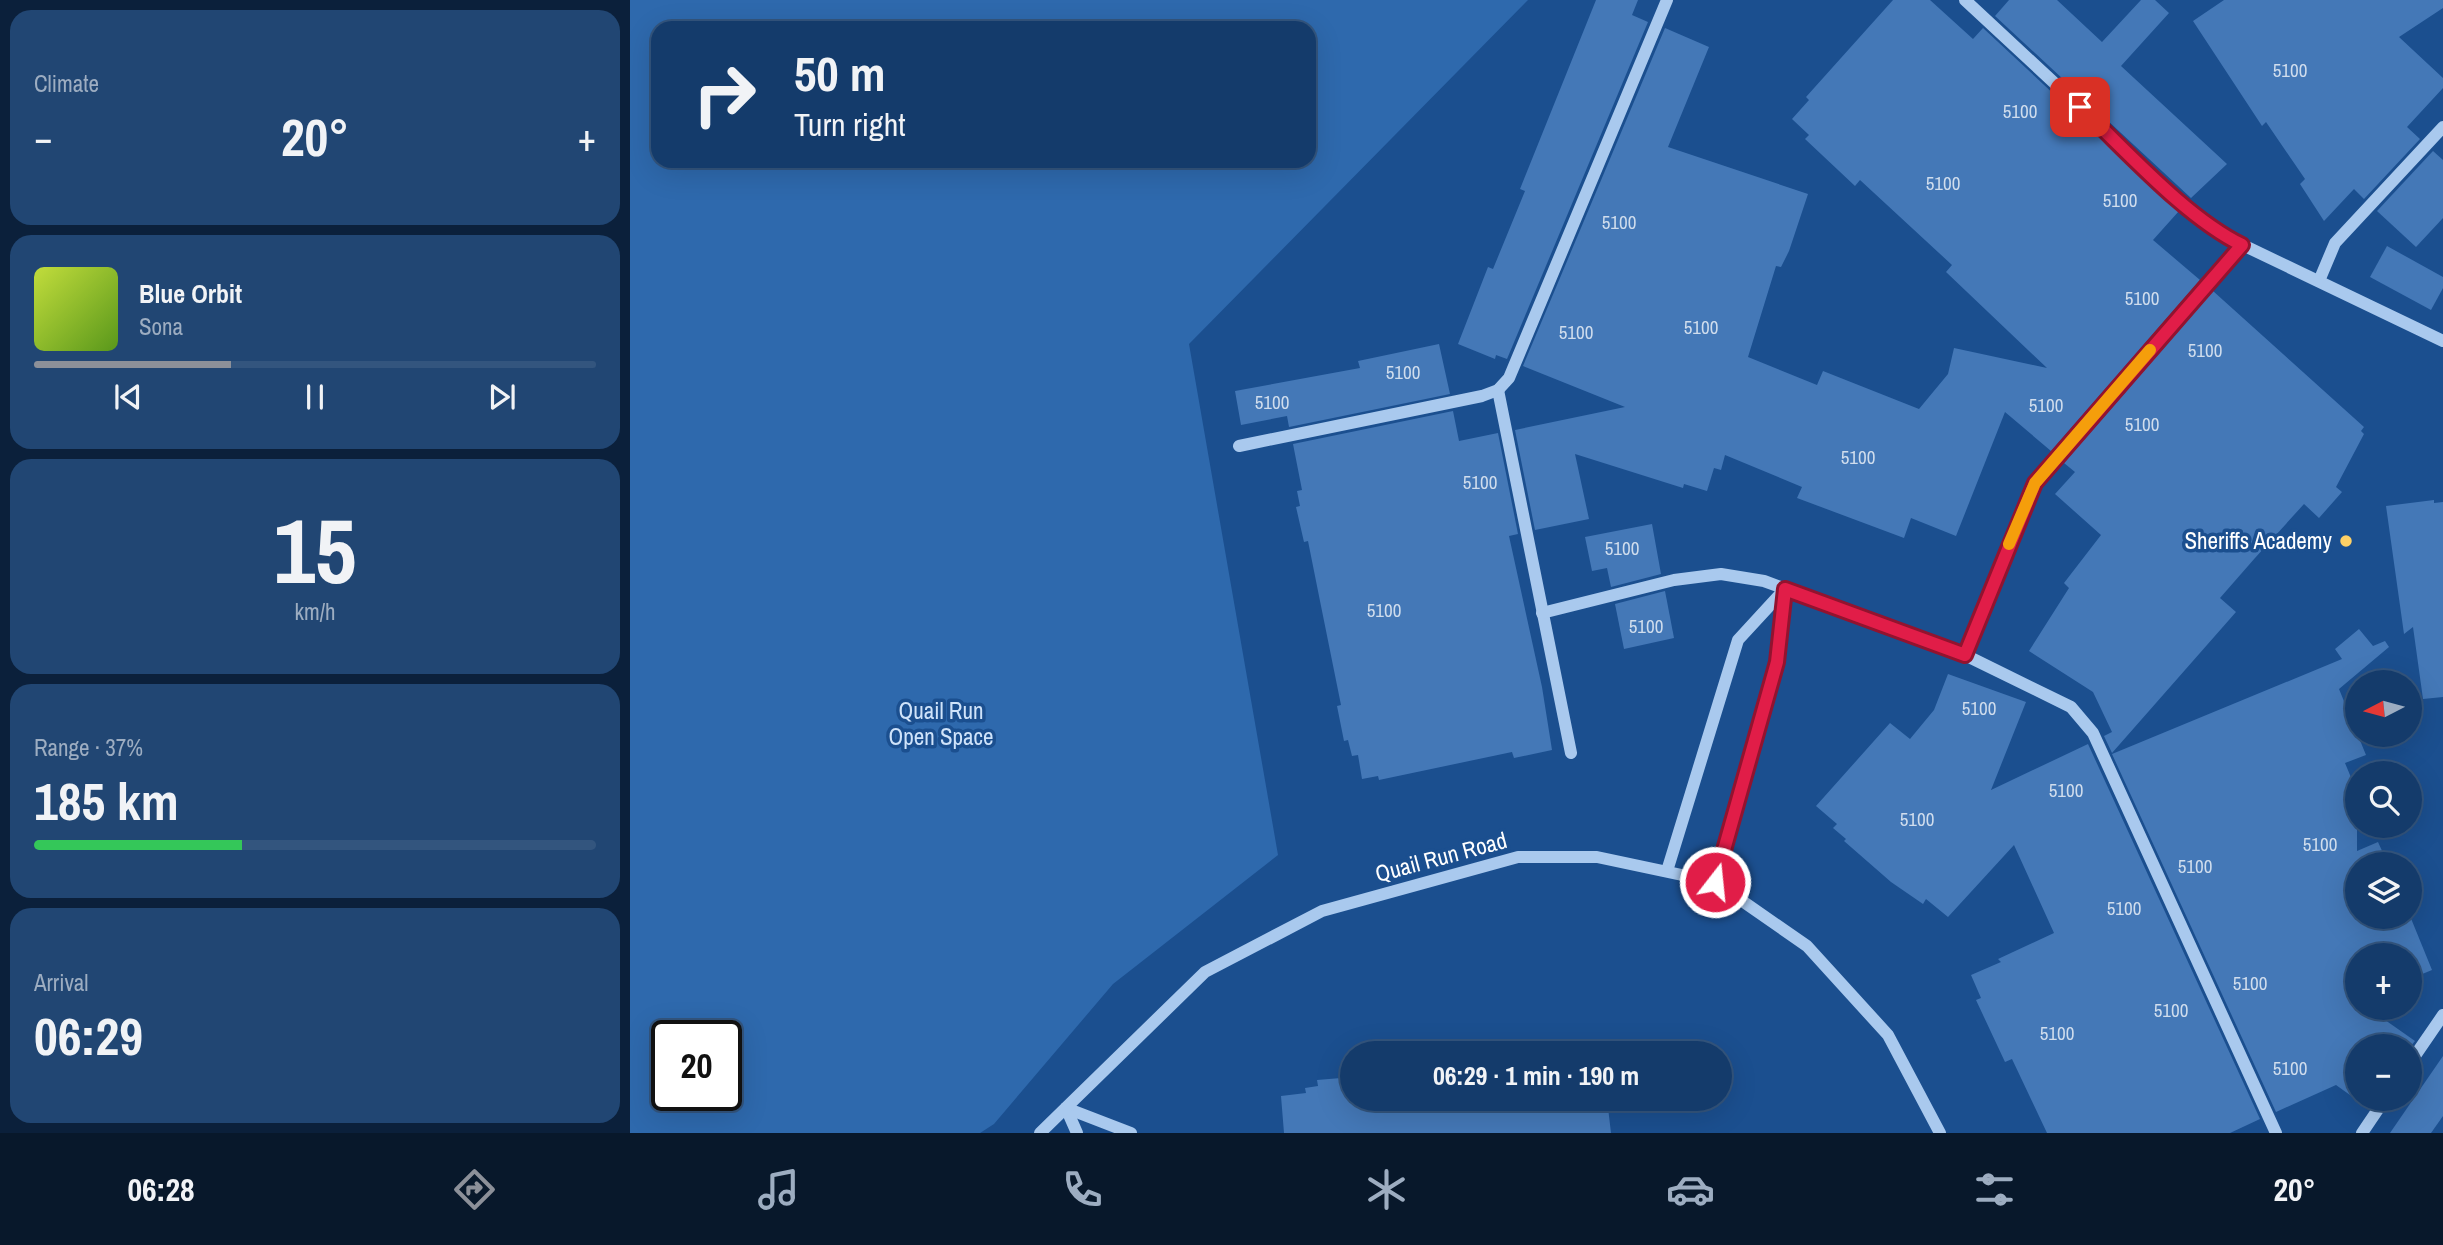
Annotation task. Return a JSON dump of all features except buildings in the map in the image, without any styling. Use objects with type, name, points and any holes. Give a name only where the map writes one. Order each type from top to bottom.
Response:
[{"type":"street","points":[[1239,446],[1482,396],[1498,390],[1510,378],[1667,0]]},
{"type":"street","points":[[1965,0],[2194,214],[2224,236],[2443,341]]},
{"type":"street","points":[[2319,281],[2335,243],[2443,127]]},
{"type":"street","points":[[1965,655],[2035,483],[2242,245]]},
{"type":"street","points":[[1498,390],[1571,753]]},
{"type":"street","points":[[1542,613],[1674,580],[1721,574],[1764,581],[1965,655],[2071,707],[2093,733],[2276,1133]]},
{"type":"street","points":[[1667,871],[1738,640],[1785,589]]},
{"type":"street","points":[[1715,882],[1777,662],[1785,589]]},
{"type":"street","name":"Quail Run Road","points":[[1040,1133],[1205,972],[1322,911],[1518,857],[1597,857],[1715,882],[1807,946],[1888,1035],[1940,1133]]},
{"type":"street","points":[[2422,1046],[2443,1015]]},
{"type":"street","points":[[1066,1108],[1077,1133]]},
{"type":"street","points":[[1066,1108],[1131,1133]]},
{"type":"street","points":[[2362,1133],[2377,1111]]},
{"type":"green space","name":"Quail Run Open Space","points":[[630,0],[1528,0],[1189,344],[1278,855],[1113,984],[994,1124],[980,1133],[630,1133]]},
{"type":"slow traffic","points":[[2009,544],[2035,483],[2150,350]]},
{"type":"place","name":"Sheriffs Academy","points":[[2346,541]]},
{"type":"route","points":[[1715,882],[1777,662],[1785,589],[1965,655],[2035,483],[2242,245],[2224,236],[2194,214],[2080,107]]}]
